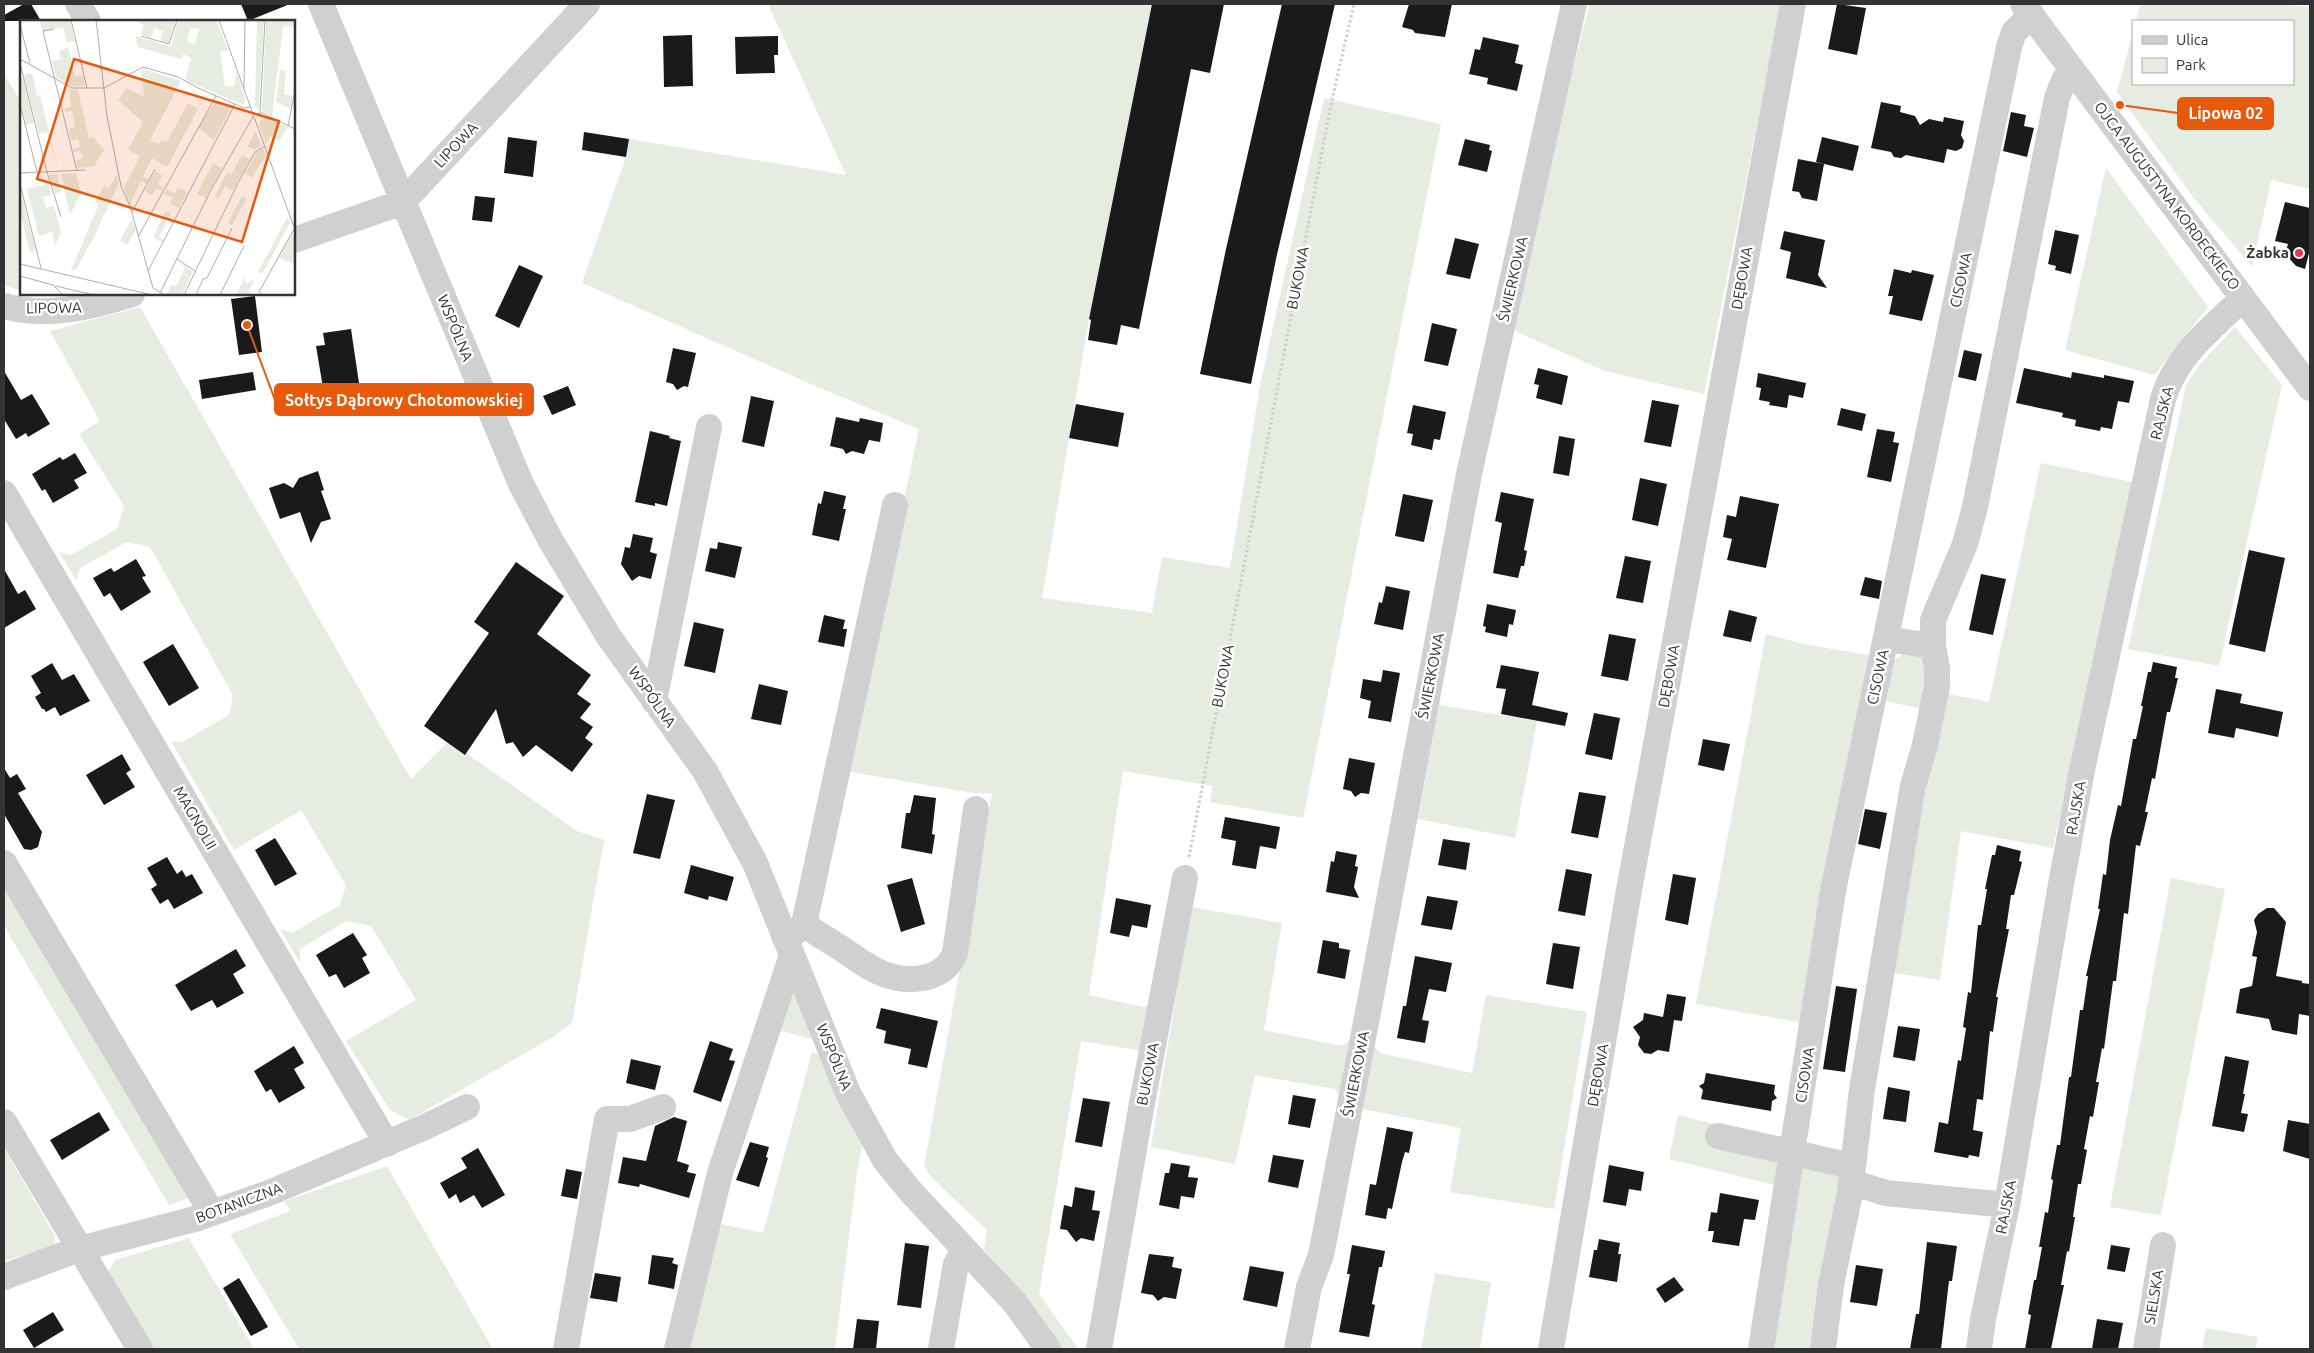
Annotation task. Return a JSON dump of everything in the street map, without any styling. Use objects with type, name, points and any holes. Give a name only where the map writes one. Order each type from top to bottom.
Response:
[{"type":"street","points":[[78,4],[87,20]]},
{"type":"street","name":"WSPÓLNA","points":[[321,4],[521,484],[552,541],[604,628],[704,771],[755,863],[793,938],[848,1093],[885,1160],[911,1192],[1015,1303],[1048,1349]]},
{"type":"street","name":"LIPOWA","points":[[295,240],[403,202],[587,4]]},
{"type":"street","name":"ŚWIERKOWA","points":[[1297,1349],[1309,1287],[1321,1255],[1469,474],[1574,4]]},
{"type":"street","name":"DĘBOWA","points":[[1551,1349],[1629,890],[1793,4]]},
{"type":"street","name":"OJCA AUGUSTYNA KORDECKIEGO","points":[[2026,7],[2310,388]]},
{"type":"street","name":"CISOWA","points":[[1760,1349],[1833,891],[2009,47],[2026,7]]},
{"type":"street","points":[[1824,1349],[1831,1285],[1844,1230],[1862,1089],[1894,912],[1913,786],[1925,745],[1937,686],[1937,668],[1933,646],[1933,620],[1965,544],[1975,507],[2057,98],[2064,80],[2074,72]]},
{"type":"street","name":"LIPOWA","points":[[4,306],[33,310],[74,310],[128,295]]},
{"type":"street","name":"RAJSKA","points":[[1979,1349],[1983,1319],[2008,1205],[2060,890],[2082,770],[2163,399],[2172,374],[2194,343],[2243,298]]},
{"type":"street","points":[[654,701],[709,427]]},
{"type":"street","name":"MAGNOLII","points":[[4,493],[387,1144]]},
{"type":"street","points":[[677,1349],[720,1174],[793,938],[895,505]]},
{"type":"street","points":[[1886,640],[1933,646]]},
{"type":"street","points":[[793,938],[876,971],[902,978],[928,978],[938,974],[947,967],[955,953],[976,809]]},
{"type":"street","points":[[4,863],[212,1213]]},
{"type":"street","name":"BUKOWA","points":[[1099,1349],[1142,1103],[1185,878]]},
{"type":"street","name":"BOTANICZNA","points":[[4,1277],[79,1249],[196,1219],[269,1193],[387,1144],[467,1107]]},
{"type":"street","points":[[566,1349],[607,1119],[630,1119],[663,1107]]},
{"type":"street","points":[[4,1122],[140,1349]]},
{"type":"street","points":[[1718,1136],[1792,1154],[1852,1174],[1886,1193],[2008,1205]]},
{"type":"street","name":"SIELSKA","points":[[2146,1349],[2163,1244]]},
{"type":"street","points":[[941,1349],[956,1264],[964,1248]]},
{"type":"path","name":"BUKOWA","points":[[1185,878],[1331,104],[1354,4]]},
{"type":"green space","points":[[768,4],[1152,4],[1089,319],[1042,598],[1152,613],[1162,557],[1230,568],[1260,386],[1324,98],[1441,124],[1303,818],[1210,802],[1213,786],[1123,771],[1089,995],[1143,1007],[1152,1004],[1143,1058],[1137,1050],[1081,1041],[1039,1294],[1077,1347],[1075,1349],[1059,1349],[984,1249],[987,1230],[930,1176],[924,1166],[992,793],[972,793],[846,771],[919,429],[820,388],[582,283],[626,157],[629,139],[846,175]]},
{"type":"green space","points":[[1590,4],[1781,4],[1704,394],[1605,371],[1504,326]]},
{"type":"green space","points":[[2140,4],[2282,4],[2310,7],[2310,189],[2271,180],[2252,267],[2193,197],[2117,92],[2132,36],[2132,85],[2294,85],[2294,20],[2136,20]]},
{"type":"green space","points":[[4,73],[20,100],[20,291],[4,285]]},
{"type":"green space","points":[[2106,168],[2208,307],[2154,375],[2065,350]]},
{"type":"green space","points":[[140,307],[411,779],[449,741],[577,831],[604,840],[572,1023],[553,1037],[409,1120],[390,1110],[346,1041],[416,1000],[371,926],[346,921],[300,949],[300,963],[280,929],[292,933],[340,905],[346,885],[301,810],[234,850],[171,741],[182,742],[229,715],[233,695],[150,547],[127,542],[80,568],[76,580],[59,552],[71,555],[117,529],[124,506],[79,434],[100,421],[50,331]]},
{"type":"green space","points":[[2235,327],[2282,385],[2219,666],[2128,649],[2186,386],[2199,365]]},
{"type":"green space","points":[[2041,463],[2132,482],[2053,848],[1961,831],[1940,980],[1893,973],[1943,693],[1989,702]]},
{"type":"green space","points":[[1766,634],[1803,644],[1873,656],[1803,1023],[1696,1004]]},
{"type":"green space","points":[[1904,654],[1921,657],[1926,662],[1922,709],[1881,700],[1888,663]]},
{"type":"green space","points":[[1439,705],[1537,721],[1515,838],[1418,819]]},
{"type":"green space","points":[[4,874],[195,1196],[169,1205],[4,926]]},
{"type":"green space","points":[[2171,878],[2225,889],[2161,1215],[2110,1207]]},
{"type":"green space","points":[[1191,907],[1282,923],[1264,1030],[1337,1045],[1343,1045],[1352,1040],[1340,1097],[1335,1089],[1255,1075],[1235,1164],[1151,1147]]},
{"type":"green space","points":[[789,976],[815,1038],[807,1038],[774,1029]]},
{"type":"green space","points":[[1486,995],[1587,1012],[1554,1209],[1450,1192],[1461,1128],[1362,1109],[1374,1046],[1380,1053],[1472,1073]]},
{"type":"green space","points":[[812,1052],[820,1056],[863,1141],[857,1172],[835,1349],[682,1349],[712,1222],[763,1233]]},
{"type":"green space","points":[[1678,1115],[1718,1125],[1778,1156],[1774,1185],[1669,1159]]},
{"type":"green space","points":[[4,1148],[55,1236],[55,1246],[4,1261]]},
{"type":"green space","points":[[1801,1161],[1844,1174],[1817,1349],[1771,1349]]},
{"type":"green space","points":[[387,1166],[493,1349],[299,1349],[230,1234],[290,1211],[285,1201]]},
{"type":"green space","points":[[189,1238],[254,1349],[153,1349],[107,1274],[115,1260]]},
{"type":"green space","points":[[1435,1273],[1491,1282],[1480,1349],[1421,1349]]},
{"type":"green space","points":[[2206,1328],[2258,1337],[2255,1349],[2202,1349]]},
{"type":"building","points":[[24,4],[31,4],[40,20],[4,21],[4,15]]},
{"type":"building","points":[[241,4],[290,4],[250,20],[248,20]]},
{"type":"building","points":[[1152,4],[1224,4],[1210,73],[1191,69],[1139,329],[1121,325],[1117,345],[1088,340],[1091,320],[1089,319]]},
{"type":"building","points":[[1282,4],[1335,4],[1276,259],[1251,384],[1200,374],[1226,249]]},
{"type":"building","points":[[1409,4],[1452,4],[1445,37],[1415,33],[1413,30],[1402,27]]},
{"type":"building","points":[[1837,4],[1866,8],[1857,55],[1828,49]]},
{"type":"building","points":[[692,35],[693,86],[664,87],[663,36]]},
{"type":"building","points":[[778,36],[778,55],[774,55],[775,73],[736,74],[735,37]]},
{"type":"building","points":[[1483,37],[1519,45],[1515,63],[1523,65],[1517,91],[1487,84],[1488,78],[1469,74],[1475,49],[1480,50]]},
{"type":"building","points":[[1881,102],[1901,106],[1900,112],[1915,116],[1920,125],[1929,119],[1943,122],[1944,117],[1964,121],[1961,135],[1964,141],[1962,148],[1956,151],[1947,149],[1944,163],[1906,155],[1901,158],[1894,157],[1891,152],[1871,148]]},
{"type":"building","points":[[2011,112],[2026,115],[2024,126],[2034,128],[2027,157],[2003,151]]},
{"type":"building","points":[[584,132],[629,139],[626,157],[582,150]]},
{"type":"building","points":[[508,137],[537,141],[533,177],[504,173]]},
{"type":"building","points":[[1822,137],[1859,146],[1853,171],[1816,162]]},
{"type":"building","points":[[1465,139],[1490,145],[1489,150],[1492,151],[1487,172],[1458,165]]},
{"type":"building","points":[[1798,159],[1824,164],[1817,201],[1802,198],[1799,192],[1792,191]]},
{"type":"building","points":[[475,196],[495,198],[492,222],[472,220]]},
{"type":"building","points":[[2285,202],[2310,208],[2310,249],[2305,269],[2296,266],[2285,254],[2288,244],[2275,241]]},
{"type":"building","points":[[2055,230],[2079,235],[2071,274],[2055,270],[2056,266],[2048,264]]},
{"type":"building","points":[[1784,231],[1825,240],[1818,275],[1827,288],[1786,278],[1791,252],[1780,249]]},
{"type":"building","points":[[1455,238],[1479,244],[1470,279],[1446,274]]},
{"type":"building","points":[[519,265],[543,276],[519,328],[495,316]]},
{"type":"building","points":[[1894,269],[1911,273],[1912,270],[1934,275],[1922,321],[1889,314],[1893,296],[1888,296]]},
{"type":"building","points":[[255,296],[262,352],[239,355],[231,299]]},
{"type":"building","points":[[1432,323],[1457,329],[1448,366],[1424,361]]},
{"type":"building","points":[[351,329],[359,383],[323,388],[316,346],[325,345],[323,333]]},
{"type":"building","points":[[673,348],[696,353],[688,387],[684,386],[677,390],[673,384],[666,382]]},
{"type":"building","points":[[1964,350],[1982,354],[1976,381],[1958,377]]},
{"type":"building","points":[[1538,368],[1568,376],[1562,405],[1536,398],[1539,385],[1534,384]]},
{"type":"building","points":[[2024,368],[2071,378],[2072,372],[2104,378],[2104,375],[2134,381],[2129,403],[2118,401],[2112,429],[2101,427],[2100,431],[2075,426],[2076,420],[2062,417],[2063,413],[2016,403]]},
{"type":"building","points":[[4,371],[21,400],[32,394],[50,424],[28,437],[26,433],[16,439],[4,419]]},
{"type":"building","points":[[253,372],[256,390],[202,399],[199,380]]},
{"type":"building","points":[[1758,373],[1806,383],[1803,398],[1789,395],[1787,408],[1769,405],[1770,402],[1759,400],[1761,388],[1756,387]]},
{"type":"building","points":[[568,386],[576,405],[552,415],[543,396]]},
{"type":"building","points":[[751,396],[774,401],[764,447],[742,442]]},
{"type":"building","points":[[1652,400],[1679,405],[1671,447],[1644,442]]},
{"type":"building","points":[[1076,404],[1124,413],[1118,447],[1069,438]]},
{"type":"building","points":[[1413,405],[1446,412],[1440,440],[1434,439],[1432,450],[1411,445],[1413,434],[1407,433]]},
{"type":"building","points":[[1841,408],[1866,414],[1862,431],[1837,425]]},
{"type":"building","points":[[836,417],[859,422],[860,418],[883,423],[880,442],[869,440],[864,454],[852,451],[846,454],[843,449],[830,446]]},
{"type":"building","points":[[1877,429],[1895,432],[1893,442],[1899,443],[1891,482],[1867,477]]},
{"type":"building","points":[[650,431],[681,441],[667,506],[635,502]]},
{"type":"building","points":[[1559,436],[1575,439],[1569,476],[1553,473]]},
{"type":"building","points":[[75,453],[87,473],[74,480],[79,488],[53,503],[45,489],[42,491],[32,474],[60,457],[63,460]]},
{"type":"building","points":[[318,471],[324,490],[321,491],[331,519],[321,522],[311,543],[300,512],[280,519],[269,488],[284,483],[293,488],[299,478]]},
{"type":"building","points":[[1640,478],[1667,484],[1658,526],[1632,520]]},
{"type":"building","points":[[824,491],[846,496],[843,509],[846,509],[839,541],[812,535],[818,503],[821,504]]},
{"type":"building","points":[[1501,492],[1534,499],[1524,550],[1527,551],[1524,566],[1521,566],[1518,578],[1493,573],[1502,523],[1495,521]]},
{"type":"building","points":[[1403,494],[1433,500],[1424,542],[1395,536]]},
{"type":"building","points":[[1740,496],[1779,504],[1766,568],[1727,560],[1732,539],[1723,537],[1727,515],[1736,517]]},
{"type":"building","points":[[633,534],[653,538],[650,552],[657,554],[651,579],[639,576],[632,581],[621,564],[625,547],[630,548]]},
{"type":"building","points":[[718,542],[742,547],[735,578],[705,571],[710,548],[717,549]]},
{"type":"building","points":[[2249,550],[2285,558],[2265,652],[2229,644]]},
{"type":"building","points":[[1625,556],[1651,561],[1643,603],[1616,598]]},
{"type":"building","points":[[136,559],[146,576],[142,577],[151,592],[121,611],[110,593],[104,597],[93,578],[111,568],[114,572]]},
{"type":"building","points":[[516,562],[564,596],[537,634],[591,675],[577,694],[591,704],[580,718],[593,727],[585,738],[593,744],[572,772],[536,745],[523,757],[513,742],[506,744],[496,709],[465,755],[424,726],[489,633],[474,622]]},
{"type":"building","points":[[4,569],[18,594],[25,590],[36,609],[4,628]]},
{"type":"building","points":[[1981,574],[2006,579],[1993,635],[1969,630]]},
{"type":"building","points":[[1865,577],[1882,581],[1879,599],[1860,595]]},
{"type":"building","points":[[1386,586],[1410,591],[1403,630],[1374,624],[1379,602],[1382,603]]},
{"type":"building","points":[[1487,604],[1516,610],[1513,625],[1509,624],[1507,637],[1485,632],[1486,627],[1483,626]]},
{"type":"building","points":[[1729,610],[1757,617],[1751,642],[1723,636]]},
{"type":"building","points":[[824,615],[845,620],[843,629],[847,629],[844,647],[818,642]]},
{"type":"building","points":[[694,622],[724,629],[715,673],[684,666]]},
{"type":"building","points":[[1609,634],[1636,639],[1628,681],[1601,676]]},
{"type":"building","points":[[173,644],[199,688],[169,706],[143,662]]},
{"type":"building","points":[[2153,662],[2177,667],[2175,678],[2178,678],[2170,712],[2167,712],[2155,779],[2152,778],[2145,812],[2148,812],[2140,846],[2136,845],[2128,914],[2124,913],[2116,981],[2113,981],[2104,1049],[2102,1048],[2096,1082],[2099,1082],[2093,1117],[2090,1116],[2084,1149],[2087,1150],[2081,1184],[2078,1184],[2073,1217],[2075,1217],[2061,1285],[2064,1285],[2051,1349],[2025,1349],[2031,1315],[2028,1314],[2042,1247],[2039,1247],[2045,1212],[2048,1213],[2057,1145],[2060,1145],[2080,1010],[2083,1010],[2088,976],[2086,976],[2100,909],[2098,909],[2103,874],[2106,875],[2110,840],[2118,805],[2121,806],[2133,739],[2136,739],[2148,672],[2151,672]]},
{"type":"building","points":[[52,663],[62,680],[74,674],[90,701],[60,716],[55,707],[46,712],[42,709],[35,697],[41,693],[31,676]]},
{"type":"building","points":[[1501,665],[1539,672],[1532,705],[1568,713],[1565,726],[1501,714],[1506,689],[1496,688]]},
{"type":"building","points":[[1383,670],[1400,673],[1391,722],[1368,718],[1371,701],[1360,698],[1363,679],[1381,682]]},
{"type":"building","points":[[759,684],[788,691],[781,725],[751,719]]},
{"type":"building","points":[[2216,689],[2242,694],[2240,703],[2283,712],[2278,737],[2236,728],[2234,738],[2208,733]]},
{"type":"building","points":[[1594,713],[1620,718],[1612,760],[1585,754]]},
{"type":"building","points":[[1703,739],[1730,744],[1724,771],[1698,765]]},
{"type":"building","points":[[122,754],[131,770],[126,773],[135,787],[104,805],[86,775]]},
{"type":"building","points":[[1349,758],[1375,763],[1369,794],[1361,793],[1355,797],[1351,791],[1343,789]]},
{"type":"building","points":[[4,768],[10,778],[17,774],[26,789],[18,793],[42,832],[38,847],[31,850],[24,849],[4,814]]},
{"type":"building","points":[[1579,792],[1606,796],[1598,838],[1571,833]]},
{"type":"building","points":[[647,794],[675,800],[660,859],[633,853]]},
{"type":"building","points":[[914,795],[936,798],[932,834],[935,835],[932,854],[901,848],[906,813],[910,813]]},
{"type":"building","points":[[1865,809],[1887,813],[1880,849],[1858,844]]},
{"type":"building","points":[[1225,817],[1280,827],[1276,849],[1260,846],[1256,869],[1232,865],[1236,841],[1221,838]]},
{"type":"building","points":[[275,838],[297,874],[275,886],[255,850]]},
{"type":"building","points":[[1443,839],[1470,843],[1466,870],[1438,865]]},
{"type":"building","points":[[1997,845],[2021,851],[2019,861],[2022,862],[2014,895],[2011,895],[2006,929],[2009,929],[1996,997],[1998,997],[1993,1032],[1990,1031],[1983,1100],[1977,1099],[1973,1130],[1983,1132],[1979,1157],[1969,1155],[1968,1158],[1934,1152],[1939,1122],[1948,1124],[1958,1060],[1961,1061],[1966,1028],[1963,1027],[1968,992],[1971,993],[1978,925],[1981,925],[1987,889],[1985,889],[1992,855],[1995,855]]},
{"type":"building","points":[[1336,851],[1357,855],[1355,866],[1358,867],[1354,887],[1359,898],[1326,892],[1331,861],[1334,862]]},
{"type":"building","points":[[167,857],[177,874],[182,870],[186,877],[192,874],[203,893],[174,909],[168,899],[160,904],[151,889],[157,885],[147,868]]},
{"type":"building","points":[[691,865],[734,877],[727,901],[709,896],[708,900],[684,893]]},
{"type":"building","points":[[1566,869],[1592,874],[1585,916],[1558,911]]},
{"type":"building","points":[[1673,874],[1696,878],[1688,925],[1665,920]]},
{"type":"building","points":[[912,878],[925,924],[901,932],[887,885]]},
{"type":"building","points":[[1427,896],[1458,901],[1452,930],[1421,925]]},
{"type":"building","points":[[1116,898],[1151,905],[1147,928],[1132,925],[1129,937],[1110,933]]},
{"type":"building","points":[[2267,908],[2274,908],[2286,922],[2276,976],[2310,984],[2310,1016],[2299,1014],[2297,1035],[2272,1030],[2269,1019],[2236,1013],[2240,989],[2252,986],[2257,957],[2252,956],[2257,932],[2254,920],[2258,914]]},
{"type":"building","points":[[353,933],[367,955],[362,958],[370,973],[344,988],[336,974],[329,977],[316,955]]},
{"type":"building","points":[[1323,940],[1339,943],[1339,948],[1350,950],[1345,979],[1317,973]]},
{"type":"building","points":[[1553,943],[1580,947],[1573,989],[1546,984]]},
{"type":"building","points":[[236,949],[246,966],[233,974],[244,993],[217,1008],[212,1000],[191,1011],[175,985]]},
{"type":"building","points":[[1415,956],[1452,963],[1446,992],[1429,989],[1422,1020],[1429,1021],[1425,1043],[1397,1038],[1403,1006],[1406,1006]]},
{"type":"building","points":[[1836,986],[1857,989],[1845,1072],[1823,1069]]},
{"type":"building","points":[[1667,994],[1686,997],[1682,1021],[1674,1020],[1669,1052],[1658,1050],[1651,1054],[1644,1053],[1638,1045],[1640,1037],[1633,1027],[1643,1020],[1644,1013],[1663,1017]]},
{"type":"building","points":[[881,1008],[938,1021],[927,1068],[908,1064],[911,1049],[884,1043],[886,1031],[876,1028]]},
{"type":"building","points":[[1898,1026],[1920,1029],[1915,1061],[1893,1057]]},
{"type":"building","points":[[710,1041],[733,1049],[729,1060],[735,1061],[721,1102],[693,1092]]},
{"type":"building","points":[[294,1046],[304,1063],[294,1069],[305,1088],[279,1103],[271,1089],[266,1092],[254,1071]]},
{"type":"building","points":[[2225,1056],[2249,1061],[2241,1113],[2248,1114],[2244,1132],[2212,1126]]},
{"type":"building","points":[[631,1059],[661,1066],[655,1090],[626,1083]]},
{"type":"building","points":[[1706,1073],[1775,1085],[1774,1094],[1777,1098],[1772,1101],[1771,1111],[1701,1099],[1703,1090],[1699,1086],[1704,1083]]},
{"type":"building","points":[[1888,1087],[1910,1091],[1906,1122],[1883,1119]]},
{"type":"building","points":[[1293,1095],[1316,1099],[1310,1128],[1288,1124]]},
{"type":"building","points":[[1083,1098],[1110,1102],[1102,1147],[1075,1142]]},
{"type":"building","points":[[99,1112],[110,1130],[62,1160],[50,1140]]},
{"type":"building","points":[[674,1117],[687,1121],[677,1161],[689,1165],[687,1172],[696,1174],[689,1198],[640,1184],[639,1187],[618,1183],[623,1157],[646,1161],[655,1126]]},
{"type":"building","points":[[2288,1120],[2310,1124],[2310,1159],[2283,1151]]},
{"type":"building","points":[[1387,1127],[1413,1132],[1409,1153],[1405,1152],[1402,1162],[1392,1209],[1388,1208],[1386,1219],[1365,1215],[1370,1184],[1376,1185]]},
{"type":"building","points":[[750,1142],[769,1147],[766,1157],[768,1158],[759,1187],[736,1180]]},
{"type":"building","points":[[478,1148],[505,1195],[482,1208],[474,1195],[460,1203],[456,1194],[449,1199],[440,1183],[467,1168],[461,1158]]},
{"type":"building","points":[[1273,1155],[1304,1160],[1298,1188],[1268,1182]]},
{"type":"building","points":[[1171,1163],[1190,1166],[1188,1177],[1198,1178],[1194,1198],[1181,1196],[1179,1209],[1159,1205],[1165,1173],[1169,1173]]},
{"type":"building","points":[[1609,1165],[1644,1172],[1641,1191],[1629,1189],[1626,1206],[1603,1202]]},
{"type":"building","points":[[566,1169],[582,1172],[577,1199],[561,1196]]},
{"type":"building","points":[[1075,1187],[1095,1191],[1092,1210],[1100,1211],[1094,1241],[1081,1238],[1076,1242],[1067,1230],[1060,1229],[1064,1205],[1072,1207]]},
{"type":"building","points":[[1720,1193],[1759,1200],[1755,1220],[1744,1219],[1739,1246],[1712,1242],[1714,1231],[1708,1231],[1711,1212],[1717,1213]]},
{"type":"building","points":[[1599,1239],[1620,1243],[1618,1254],[1621,1254],[1617,1282],[1589,1277],[1594,1250],[1597,1250]]},
{"type":"building","points":[[1927,1242],[1957,1246],[1952,1281],[1949,1281],[1941,1349],[1910,1349],[1916,1314],[1919,1314]]},
{"type":"building","points":[[905,1243],[929,1246],[921,1308],[897,1305]]},
{"type":"building","points":[[1352,1245],[1385,1251],[1382,1267],[1379,1267],[1372,1304],[1375,1305],[1369,1337],[1339,1332],[1350,1274],[1347,1274]]},
{"type":"building","points":[[2111,1245],[2130,1248],[2125,1272],[2107,1269]]},
{"type":"building","points":[[1149,1254],[1174,1257],[1172,1267],[1182,1269],[1176,1299],[1164,1297],[1158,1301],[1153,1295],[1141,1293]]},
{"type":"building","points":[[652,1255],[674,1258],[672,1263],[678,1265],[674,1289],[648,1284]]},
{"type":"building","points":[[1856,1265],[1883,1269],[1877,1306],[1850,1302]]},
{"type":"building","points":[[1250,1266],[1284,1272],[1277,1307],[1243,1300]]},
{"type":"building","points":[[595,1273],[621,1277],[617,1302],[590,1298]]},
{"type":"building","points":[[1674,1277],[1684,1290],[1665,1303],[1656,1289]]},
{"type":"building","points":[[239,1278],[268,1327],[251,1336],[223,1288]]},
{"type":"building","points":[[53,1312],[64,1330],[34,1348],[23,1330]]},
{"type":"building","points":[[857,1319],[879,1321],[876,1349],[853,1349]]},
{"type":"building","points":[[2097,1319],[2123,1323],[2118,1349],[2092,1349]]},
{"type":"place","name":"Lipowa 02","points":[[2120,105]]},
{"type":"place","name":"Żabka","points":[[2299,253]]},
{"type":"place","name":"Sołtys Dąbrowy Chotomowskiej","points":[[247,325]]}]
